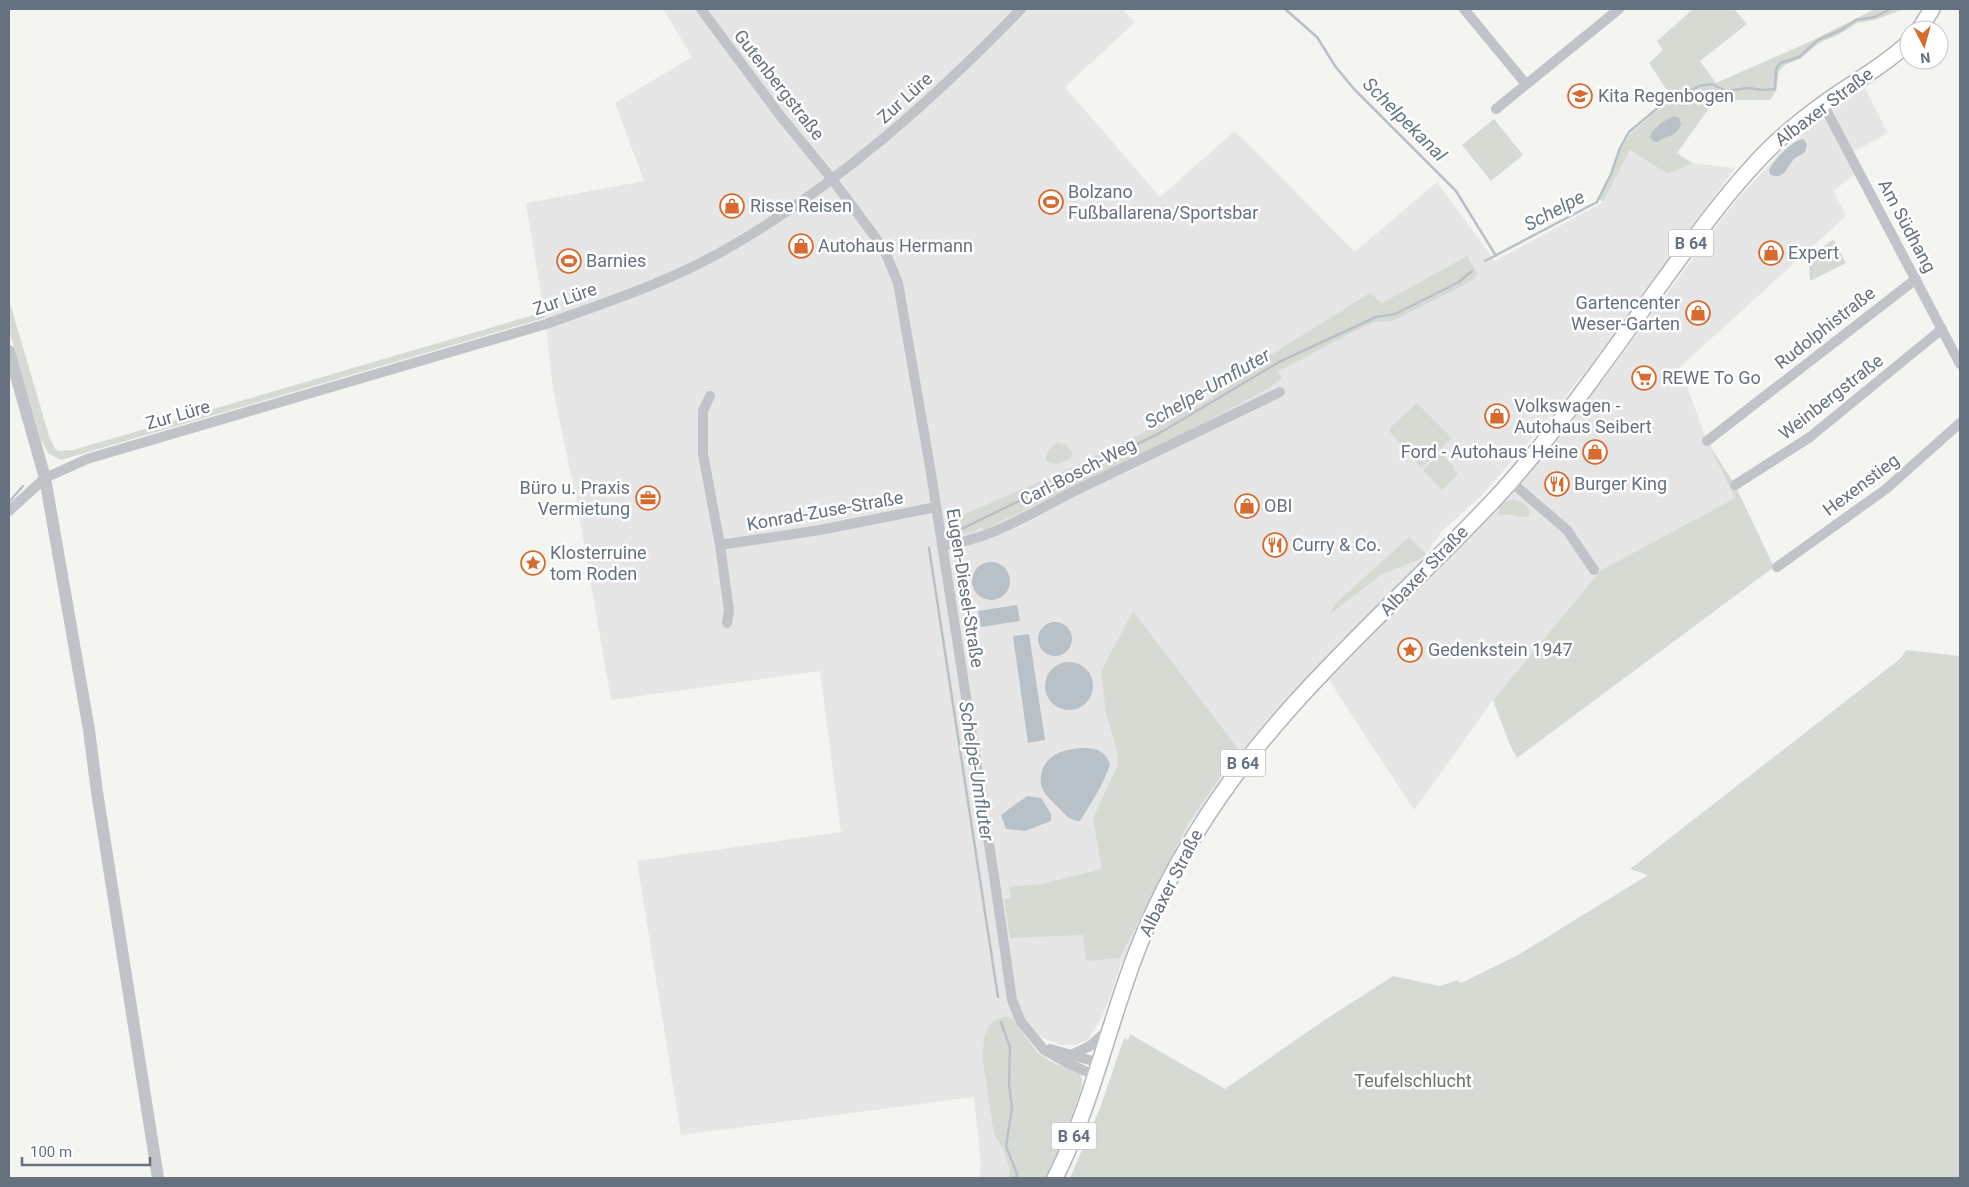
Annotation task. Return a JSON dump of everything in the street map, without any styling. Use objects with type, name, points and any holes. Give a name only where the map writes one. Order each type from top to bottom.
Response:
[{"type":"main road","points":[[1925,20],[1932,9]]},
{"type":"main road","name":"Albaxer Straße","points":[[1055,1178],[1076,1132],[1136,953],[1164,891],[1196,832],[1234,775],[1276,722],[1299,697],[1432,564],[1510,481],[1588,384],[1735,186],[1772,146],[1823,104],[1899,51]]},
{"type":"street","name":"Gutenbergstraße","points":[[701,9],[782,118],[832,179]]},
{"type":"street","name":"Zur Lüre","points":[[9,511],[45,478],[87,459],[546,324],[668,278],[729,248],[777,218],[832,179],[932,97],[1021,9]]},
{"type":"street","points":[[1464,9],[1526,84]]},
{"type":"street","points":[[1496,109],[1619,9]]},
{"type":"street","name":"Am Südhang","points":[[1823,104],[1960,364]]},
{"type":"street","name":"Eugen-Diesel-Straße","points":[[832,179],[886,254],[898,283],[936,507],[1012,1000],[1021,1022],[1038,1043],[1053,1056],[1098,1069]]},
{"type":"street","name":"Rudolphistraße","points":[[1707,441],[1916,279]]},
{"type":"street","name":"Weinbergstraße","points":[[1735,485],[1810,437],[1942,329]]},
{"type":"street","points":[[9,351],[45,478],[89,730],[158,1178]]},
{"type":"street","name":"Carl-Bosch-Weg","points":[[942,545],[970,541],[1007,526],[1082,487],[1280,392]]},
{"type":"street","points":[[710,396],[703,412],[703,454],[720,545],[729,611],[727,623]]},
{"type":"street","name":"Hexenstieg","points":[[1776,567],[1886,489],[1960,423]]},
{"type":"street","points":[[1510,481],[1567,530],[1594,570]]},
{"type":"street","name":"Konrad-Zuse-Straße","points":[[720,545],[820,530],[936,507]]},
{"type":"street","points":[[1071,1055],[1098,1041],[1111,1028]]},
{"type":"street","name":"Eugen-Diesel-Straße","points":[[1038,1043],[1071,1055],[1098,1069]]},
{"type":"shaded area","points":[[663,9],[1122,9],[1135,22],[1065,87],[1160,197],[1235,131],[1355,252],[1437,182],[1495,261],[1603,202],[1630,149],[1668,174],[1692,163],[1735,168],[1589,367],[1541,428],[1480,497],[1442,531],[1415,570],[1276,711],[1237,757],[1190,824],[1154,894],[1121,965],[1104,1013],[1088,1040],[1075,1045],[1061,1045],[1002,1017],[994,1134],[1003,1149],[1009,1168],[1009,1178],[979,1178],[981,1164],[974,1097],[681,1135],[637,861],[841,832],[820,671],[611,700],[577,504],[553,389],[545,318],[526,203],[644,181],[615,103],[692,57]]},
{"type":"shaded area","points":[[1865,88],[1888,133],[1852,153],[1861,170],[1833,191],[1846,216],[1680,367],[1707,441],[1735,498],[1601,570],[1493,700],[1414,810],[1329,680],[1492,512],[1548,449],[1563,435],[1572,422],[1576,411],[1604,379],[1743,193],[1779,154],[1829,112]]},
{"type":"shaded area","points":[[1674,116],[1679,118],[1681,124],[1677,131],[1658,142],[1653,141],[1650,137],[1652,132],[1661,123]]},
{"type":"shaded area","points":[[1803,139],[1807,144],[1805,152],[1794,159],[1782,175],[1775,176],[1770,174],[1769,170],[1779,156],[1788,147]]},
{"type":"shaded area","points":[[991,562],[1005,567],[1010,581],[1005,595],[991,600],[977,595],[972,581],[977,567]]},
{"type":"shaded area","points":[[1017,605],[1020,621],[981,627],[978,611]]},
{"type":"shaded area","points":[[1055,622],[1062,623],[1067,627],[1071,632],[1071,646],[1067,651],[1062,655],[1055,656],[1048,655],[1043,651],[1039,646],[1038,639],[1039,632],[1043,627],[1048,623]]},
{"type":"shaded area","points":[[1029,634],[1045,740],[1028,743],[1013,636]]},
{"type":"shaded area","points":[[1069,662],[1078,664],[1086,669],[1091,677],[1093,686],[1091,695],[1086,703],[1078,708],[1069,710],[1060,708],[1052,703],[1047,695],[1045,686],[1047,677],[1052,669],[1060,664]]},
{"type":"shaded area","points":[[1087,748],[1101,752],[1110,764],[1093,800],[1080,821],[1076,821],[1068,817],[1046,794],[1041,785],[1041,776],[1045,765],[1054,755],[1066,750]]},
{"type":"shaded area","points":[[1027,796],[1041,798],[1051,814],[1051,821],[1025,831],[1006,829],[1001,815]]},
{"type":"green space","points":[[1693,9],[1734,9],[1747,24],[1700,61],[1716,83],[1807,43],[1875,9],[1904,9],[1875,20],[1857,23],[1840,34],[1819,43],[1800,59],[1785,65],[1779,71],[1776,91],[1770,100],[1715,100],[1677,153],[1692,163],[1668,174],[1630,150],[1603,202],[1599,199],[1609,181],[1620,150],[1630,134],[1659,109],[1657,104],[1670,95],[1649,63],[1663,50],[1657,41]]},
{"type":"green space","points":[[1494,119],[1523,155],[1491,181],[1462,145]]},
{"type":"green space","points":[[1834,240],[1846,263],[1810,281],[1809,261],[1829,242]]},
{"type":"green space","points":[[1467,256],[1478,274],[1472,281],[1392,321],[1375,322],[1357,330],[1277,372],[1282,378],[1271,387],[1202,424],[984,530],[981,527],[974,532],[959,535],[952,528],[960,516],[1078,465],[1206,401],[1264,359],[1370,293],[1382,303]]},
{"type":"green space","points":[[9,300],[50,439],[58,451],[73,450],[544,312],[545,318],[61,460],[49,454],[41,440],[9,330]]},
{"type":"green space","points":[[1417,403],[1452,438],[1421,468],[1390,432],[1391,427]]},
{"type":"green space","points":[[1707,441],[1735,485],[1774,567],[1517,758],[1509,743],[1493,700],[1601,570],[1735,498]]},
{"type":"green space","points":[[1057,442],[1065,444],[1073,453],[1071,458],[1062,462],[1049,463],[1046,461],[1047,455]]},
{"type":"green space","points":[[1441,453],[1458,474],[1442,490],[1423,470]]},
{"type":"green space","points":[[1511,500],[1518,501],[1527,506],[1529,516],[1521,517],[1507,514],[1498,516],[1501,504]]},
{"type":"green space","points":[[1409,537],[1426,554],[1418,560],[1382,574],[1329,615],[1335,604]]},
{"type":"green space","points":[[1133,611],[1239,750],[1189,822],[1120,958],[1086,961],[1083,935],[1010,938],[1004,899],[1011,898],[1009,887],[1041,884],[1102,869],[1093,818],[1118,765],[1116,748],[1106,713],[1101,671]]},
{"type":"green space","name":"Teufelschlucht","points":[[1906,650],[1960,656],[1960,1178],[1070,1178],[1100,1108],[1124,1038],[1128,1040],[1130,1034],[1225,1089],[1323,1021],[1393,976],[1440,986],[1457,980],[1461,983],[1518,955],[1648,875],[1630,869],[1901,658]]},
{"type":"green space","points":[[1002,1017],[1008,1017],[1013,1020],[1038,1053],[1052,1062],[1080,1074],[1082,1078],[1082,1086],[1061,1147],[1045,1178],[1009,1178],[1009,1168],[1003,1149],[994,1134],[982,1056],[985,1034],[991,1023]]},
{"type":"waterway","name":"Schelpekanal","points":[[1285,9],[1317,37],[1335,66],[1354,89],[1456,191],[1496,256]]},
{"type":"waterway","name":"Schelpe","points":[[1485,261],[1597,202],[1611,174],[1620,148],[1629,132],[1660,106],[1699,86],[1712,84],[1726,91],[1748,88],[1775,89],[1776,69],[1780,63],[1799,57],[1818,40],[1841,30],[1856,20],[1875,17],[1890,9]]},
{"type":"waterway","name":"Schelpe-Umfluter","points":[[955,532],[1158,434],[1279,362],[1376,317],[1395,314],[1459,282],[1472,271]]},
{"type":"waterway","points":[[9,502],[23,486]]},
{"type":"waterway","name":"Schelpe-Umfluter","points":[[929,548],[998,997]]},
{"type":"waterway","name":"Schelpe-Umfluter","points":[[1001,1022],[1010,1047],[1009,1084],[1012,1108],[1006,1146],[1017,1174],[1016,1178]]},
{"type":"place","name":"Kita Regenbogen","points":[[1580,96]]},
{"type":"place","name":"Bolzano Fußballarena/Sportsbar","points":[[1051,202]]},
{"type":"place","name":"Risse Reisen","points":[[732,206]]},
{"type":"place","name":"Autohaus Hermann","points":[[801,246]]},
{"type":"place","name":"Expert","points":[[1771,253]]},
{"type":"place","name":"Barnies","points":[[569,261]]},
{"type":"place","name":"Gartencenter Weser-Garten","points":[[1698,313]]},
{"type":"place","name":"REWE To Go","points":[[1644,378]]},
{"type":"place","name":"Volkswagen - Autohaus Seibert","points":[[1497,416]]},
{"type":"place","name":"Ford - Autohaus Heine","points":[[1595,452]]},
{"type":"place","name":"Burger King","points":[[1557,484]]},
{"type":"place","name":"Büro u. Praxis Vermietung","points":[[648,498]]},
{"type":"place","name":"OBI","points":[[1247,506]]},
{"type":"place","name":"Curry & Co.","points":[[1275,545]]},
{"type":"place","name":"Klosterruine tom Roden","points":[[533,563]]},
{"type":"place","name":"Gedenkstein 1947","points":[[1410,650]]}]
